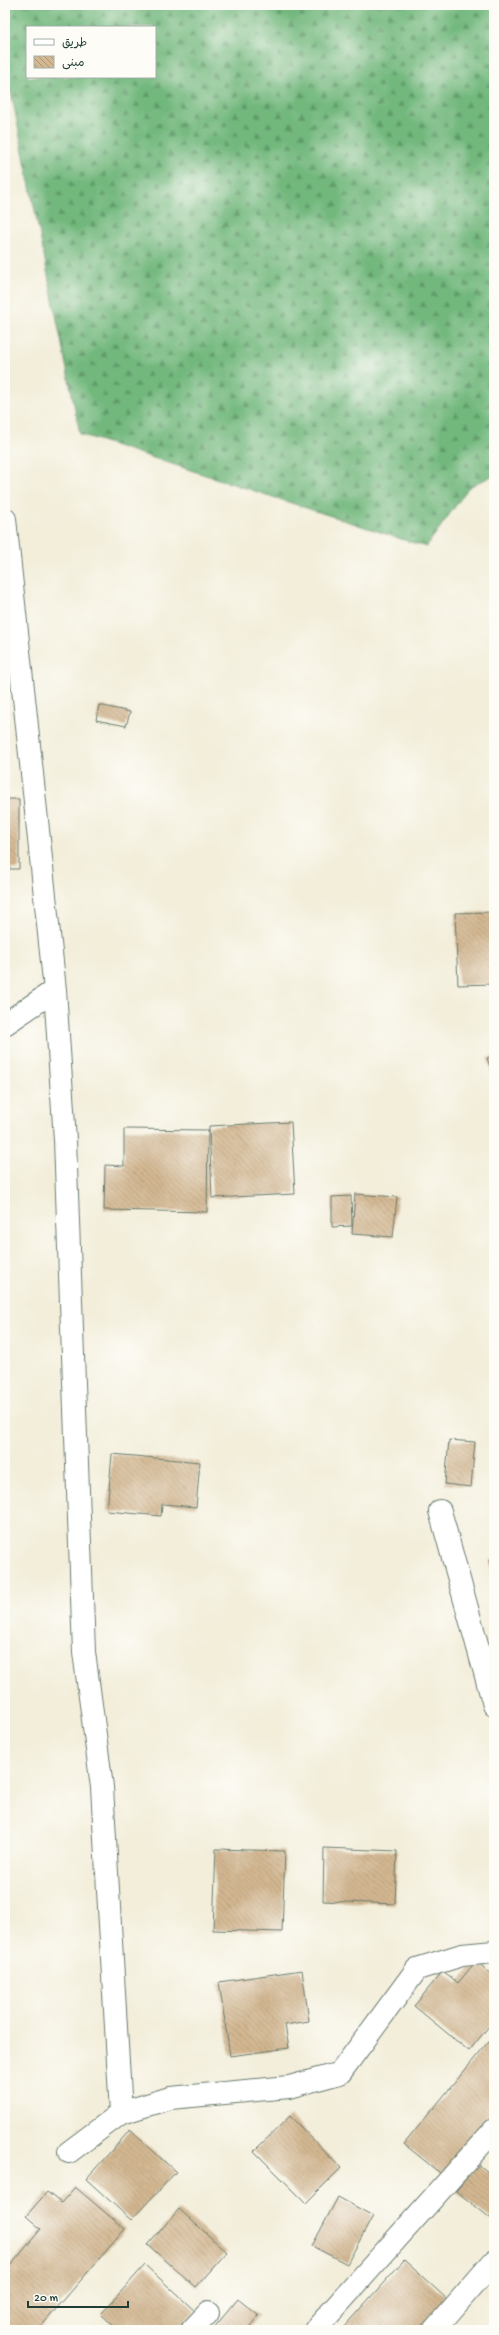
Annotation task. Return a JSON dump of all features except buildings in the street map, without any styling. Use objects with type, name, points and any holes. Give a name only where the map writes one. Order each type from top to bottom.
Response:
[{"type":"street","points":[[5,519],[55,990],[65,1140],[84,1652],[102,1787],[121,2113]]},
{"type":"street","points":[[5,1024],[55,990]]},
{"type":"street","points":[[440,1511],[494,1706]]},
{"type":"street","points":[[69,2152],[121,2113],[170,2098],[289,2087],[340,2073],[417,1970],[462,1955],[494,1952]]},
{"type":"street","points":[[315,2330],[494,2130]]},
{"type":"street","points":[[434,2330],[494,2261]]},
{"type":"street","points":[[192,2330],[208,2313]]},
{"type":"green space","points":[[5,5],[494,5],[494,475],[469,487],[426,547],[80,434],[11,92],[5,89]]}]
